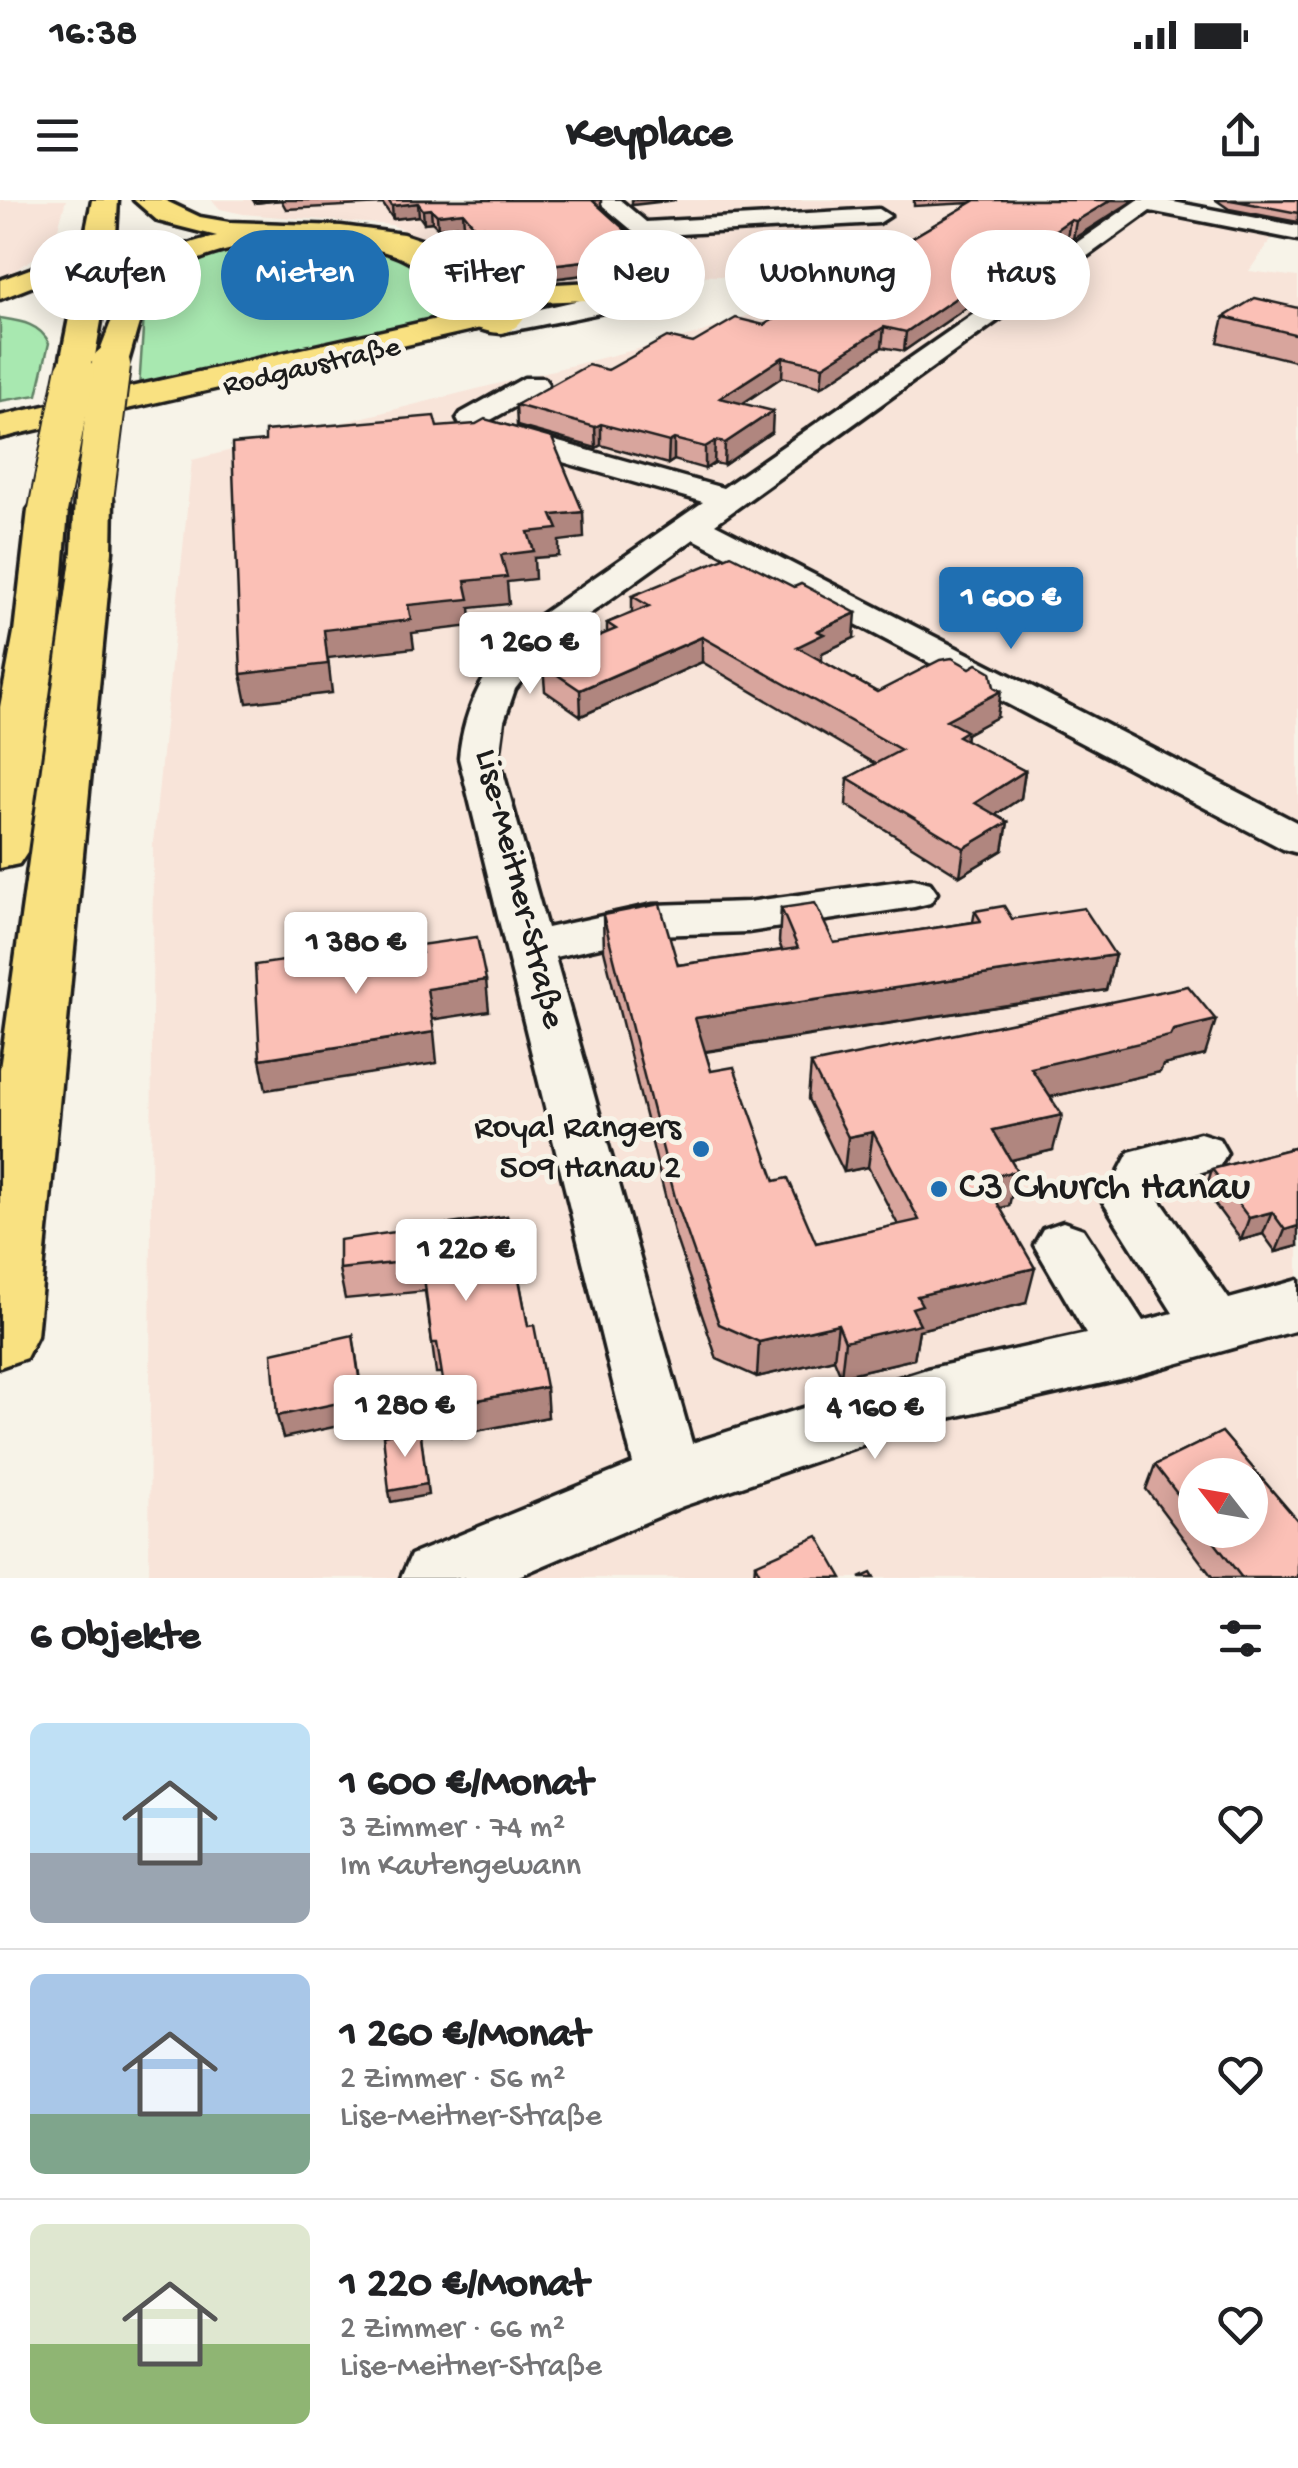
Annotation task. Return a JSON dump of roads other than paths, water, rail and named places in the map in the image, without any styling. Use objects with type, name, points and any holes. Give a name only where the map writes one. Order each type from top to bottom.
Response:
[{"type":"main road","points":[[105,200],[113,230]]},
{"type":"main road","points":[[123,230],[132,200]]},
{"type":"main road","points":[[147,200],[163,215],[207,226],[355,233],[409,245]]},
{"type":"main road","points":[[111,365],[150,276],[194,252],[260,238],[348,237],[409,251]]},
{"type":"main road","points":[[0,290],[30,279]]},
{"type":"main road","points":[[26,316],[66,341],[75,373]]},
{"type":"main road","points":[[0,852],[36,632],[48,510],[75,373],[93,320]]},
{"type":"main road","points":[[0,1336],[92,551],[114,320]]},
{"type":"main road","name":"Rodgaustraße","points":[[0,427],[488,320]]},
{"type":"main road","name":"Rodgaustraße","points":[[0,439],[489,320]]},
{"type":"street","name":"Rodgaustraße","points":[[607,200],[641,230]]},
{"type":"street","points":[[1150,202],[1298,233]]},
{"type":"street","name":"Lise-Meitner-Straße","points":[[670,1480],[479,758],[480,728],[488,704],[509,665],[539,632],[1150,202]]},
{"type":"street","points":[[705,231],[879,216]]},
{"type":"street","points":[[534,384],[472,419],[475,428],[729,500]]},
{"type":"street","points":[[694,525],[1298,840]]},
{"type":"street","points":[[529,947],[652,920],[748,917],[914,893]]},
{"type":"street","points":[[1200,1153],[1148,1167],[1130,1202],[1215,1327]]},
{"type":"street","points":[[1063,1245],[1129,1351]]},
{"type":"street","points":[[435,1578],[594,1508],[927,1396],[1129,1351],[1298,1305]]},
{"type":"place","name":"Royal Rangers 509 Hanau 2","points":[[701,1149]]},
{"type":"place","name":"C3 Church Hanau","points":[[939,1189]]}]
